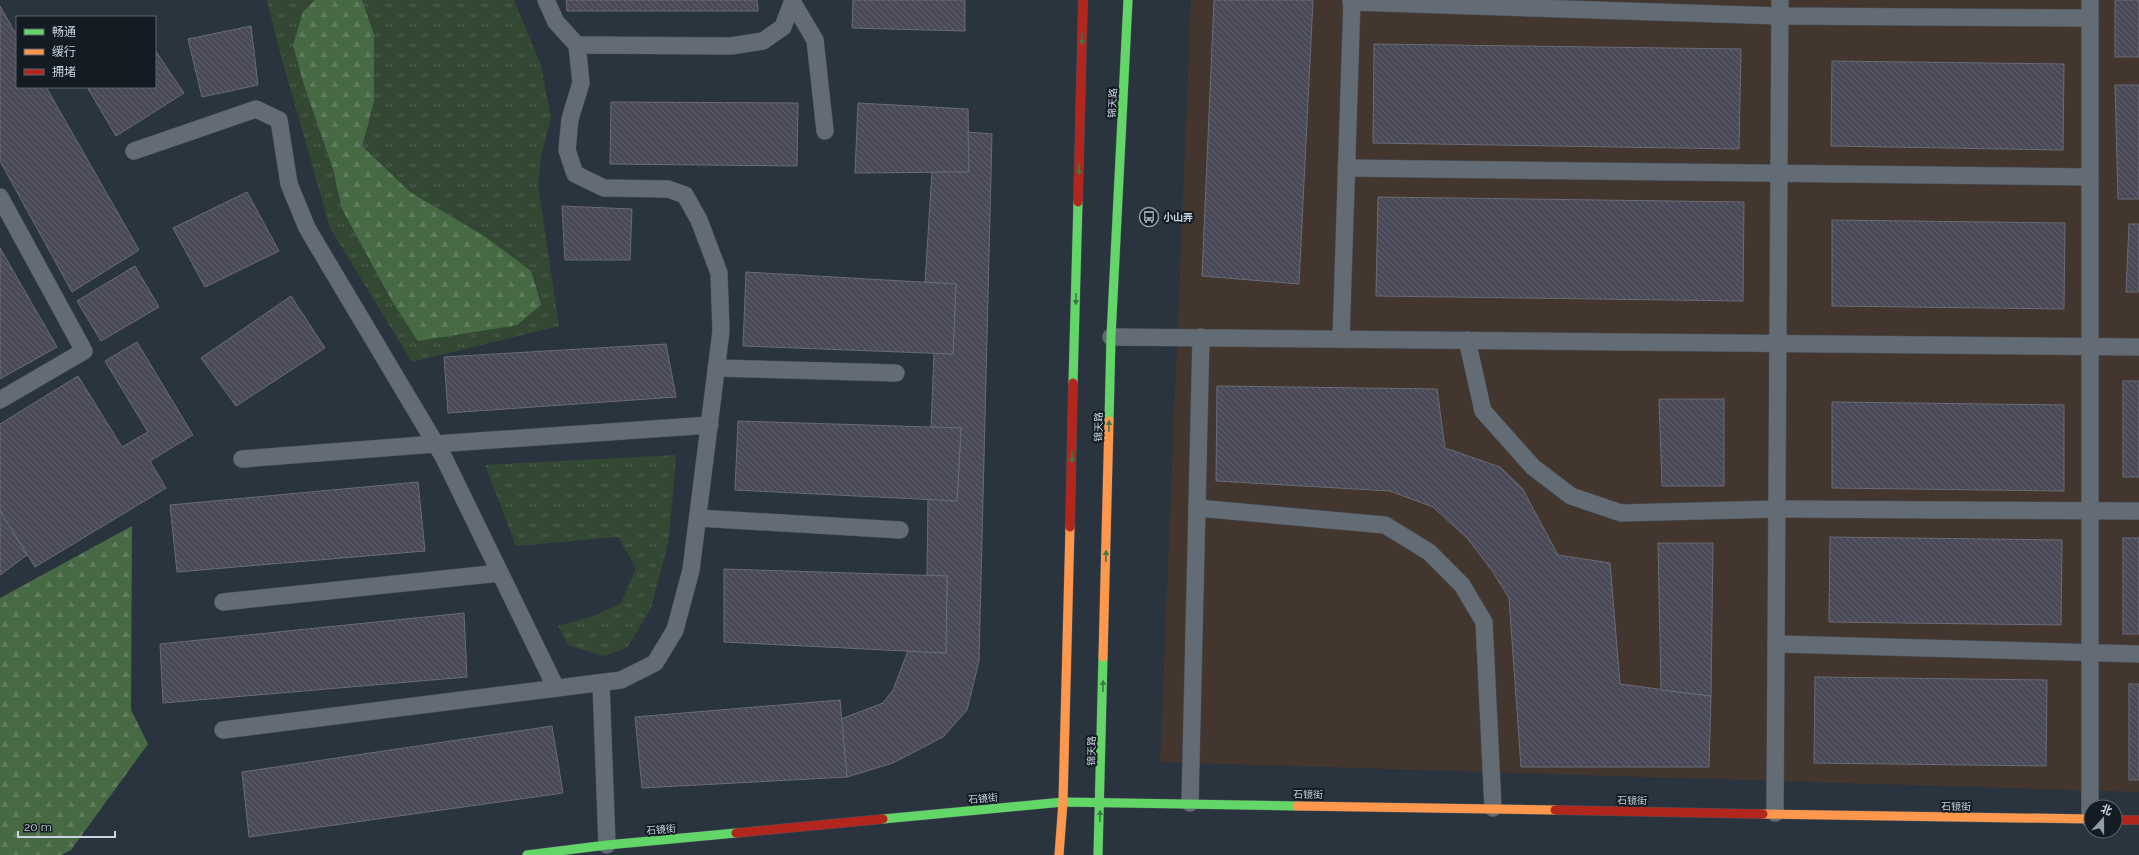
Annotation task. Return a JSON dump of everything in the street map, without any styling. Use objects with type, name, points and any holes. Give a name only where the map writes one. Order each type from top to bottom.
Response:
[{"type":"main road","points":[[1059,855],[1063,802],[1083,0]]},
{"type":"main road","name":"锦天路","points":[[1098,855],[1111,337],[1128,0]]},
{"type":"main road","name":"石镜街","points":[[527,855],[573,852],[607,845],[1063,802],[1100,801],[2083,819]]},
{"type":"main road","points":[[2123,820],[2139,820]]},
{"type":"lane","points":[[224,730],[622,680],[655,663],[675,630],[691,570],[710,425],[721,331],[719,273],[699,220],[685,195],[668,189],[604,188],[575,174],[567,150],[570,119],[582,83],[577,45],[556,22],[546,0]]},
{"type":"lane","points":[[2090,0],[2090,799]]},
{"type":"lane","points":[[1341,339],[1352,1],[1780,8],[2090,18]]},
{"type":"lane","points":[[577,45],[731,46],[763,41],[784,28],[793,2]]},
{"type":"lane","points":[[793,2],[815,40],[825,131]]},
{"type":"lane","points":[[1775,813],[1780,8]]},
{"type":"lane","points":[[134,150],[256,109],[279,120],[289,184],[306,228],[436,444],[556,688]]},
{"type":"lane","points":[[1346,168],[2090,178]]},
{"type":"lane","points":[[0,197],[84,351],[0,400]]},
{"type":"lane","points":[[1111,337],[2139,347]]},
{"type":"lane","points":[[1190,803],[1201,338]]},
{"type":"lane","points":[[1467,340],[1482,411],[1533,467],[1571,496],[1621,513],[1777,509],[2090,509],[2139,511]]},
{"type":"lane","points":[[716,368],[896,373]]},
{"type":"lane","points":[[242,459],[710,425]]},
{"type":"lane","points":[[1197,508],[1385,525],[1428,552],[1462,585],[1484,622],[1493,808]]},
{"type":"lane","points":[[698,518],[900,530]]},
{"type":"lane","points":[[223,602],[500,573]]},
{"type":"lane","points":[[1776,644],[2139,654]]},
{"type":"lane","points":[[601,683],[607,845]]},
{"type":"shaded area","points":[[1191,0],[2139,0],[2139,792],[1160,762]]},
{"type":"green space","points":[[267,0],[514,0],[541,65],[551,118],[541,157],[538,186],[559,326],[412,362],[330,228],[278,45]]},
{"type":"green space","points":[[315,0],[362,0],[374,35],[374,102],[362,146],[410,192],[484,236],[531,271],[541,305],[517,325],[418,341],[392,301],[342,209],[333,169],[304,85],[293,45],[303,12]]},
{"type":"green space","points":[[676,455],[669,540],[651,608],[627,648],[603,656],[568,645],[558,626],[594,616],[621,603],[636,568],[618,537],[516,546],[485,465]]},
{"type":"green space","points":[[132,526],[131,710],[148,744],[71,850],[61,855],[0,855],[0,598]]},
{"type":"building","points":[[566,0],[757,0],[758,11],[567,11]]},
{"type":"building","points":[[853,0],[965,0],[965,31],[852,28]]},
{"type":"building","points":[[1214,0],[1313,0],[1299,284],[1202,276]]},
{"type":"building","points":[[2115,0],[2139,0],[2139,57],[2115,57]]},
{"type":"building","points":[[0,6],[16,34],[16,88],[47,88],[139,250],[72,292],[0,161]]},
{"type":"building","points":[[251,26],[258,85],[202,97],[188,39]]},
{"type":"building","points":[[1374,44],[1741,49],[1739,149],[1373,143]]},
{"type":"building","points":[[156,51],[184,93],[116,136],[88,88],[156,88]]},
{"type":"building","points":[[1832,61],[2064,64],[2063,150],[1831,146]]},
{"type":"building","points":[[2115,85],[2139,85],[2139,199],[2118,199]]},
{"type":"building","points":[[611,102],[798,103],[797,166],[610,164]]},
{"type":"building","points":[[858,103],[968,109],[969,172],[855,173]]},
{"type":"building","points":[[968,132],[992,134],[979,661],[967,710],[943,737],[893,763],[847,777],[841,719],[883,703],[893,690],[908,651],[946,653],[947,576],[927,575],[928,499],[957,501],[961,428],[931,427],[934,353],[953,354],[956,284],[925,282],[932,172],[969,172]]},
{"type":"building","points":[[247,192],[279,251],[205,287],[173,228]]},
{"type":"building","points":[[1378,197],[1744,202],[1743,301],[1376,296]]},
{"type":"building","points":[[562,206],[632,209],[630,260],[565,260]]},
{"type":"building","points":[[1832,220],[2065,223],[2064,309],[1832,306]]},
{"type":"building","points":[[2129,224],[2139,224],[2139,292],[2126,292]]},
{"type":"building","points":[[0,248],[57,347],[0,379]]},
{"type":"building","points":[[135,266],[159,307],[101,341],[77,301]]},
{"type":"building","points":[[746,272],[956,284],[953,354],[743,346]]},
{"type":"building","points":[[291,296],[325,348],[236,406],[201,358]]},
{"type":"building","points":[[137,342],[193,435],[150,461],[166,488],[35,567],[0,511],[0,424],[78,376],[122,447],[148,432],[105,361]]},
{"type":"building","points":[[666,344],[676,397],[448,413],[444,357]]},
{"type":"building","points":[[2123,381],[2139,381],[2139,477],[2123,477]]},
{"type":"building","points":[[1217,386],[1437,389],[1445,448],[1500,467],[1522,488],[1558,555],[1610,563],[1620,684],[1711,696],[1709,767],[1521,767],[1509,598],[1491,569],[1467,538],[1433,507],[1390,491],[1216,481]]},
{"type":"building","points":[[1659,399],[1724,399],[1724,486],[1662,486]]},
{"type":"building","points":[[1832,402],[2064,405],[2064,491],[1832,488]]},
{"type":"building","points":[[738,421],[961,428],[957,501],[735,490]]},
{"type":"building","points":[[418,482],[425,551],[177,572],[170,505]]},
{"type":"building","points":[[0,511],[27,555],[0,575]]},
{"type":"building","points":[[1830,537],[2062,540],[2061,625],[1829,622]]},
{"type":"building","points":[[2123,538],[2139,538],[2139,634],[2123,634]]},
{"type":"building","points":[[1658,543],[1713,543],[1711,696],[1661,690]]},
{"type":"building","points":[[724,569],[947,576],[946,653],[724,642]]},
{"type":"building","points":[[464,613],[467,677],[163,703],[160,644]]},
{"type":"building","points":[[1815,677],[2047,680],[2046,766],[1814,763]]},
{"type":"building","points":[[2129,684],[2139,684],[2139,780],[2129,780]]},
{"type":"building","points":[[840,700],[847,777],[642,788],[635,717]]},
{"type":"building","points":[[552,726],[563,793],[249,837],[242,772]]},
{"type":"traffic: fast","points":[[1109,421],[1111,337],[1128,0]]},
{"type":"traffic: fast","points":[[1073,383],[1078,202]]},
{"type":"traffic: fast","points":[[1098,855],[1103,657]]},
{"type":"traffic: fast","points":[[883,819],[1063,802],[1297,806]]},
{"type":"traffic: fast","points":[[527,855],[607,845],[736,833]]},
{"type":"traffic: slow","points":[[1103,657],[1109,421]]},
{"type":"traffic: slow","points":[[1059,855],[1063,802],[1070,527]]},
{"type":"traffic: slow","points":[[1297,806],[1555,810]]},
{"type":"traffic: slow","points":[[1763,814],[2083,819]]},
{"type":"traffic: jam","points":[[1078,202],[1083,0]]},
{"type":"traffic: jam","points":[[1070,527],[1073,383]]},
{"type":"traffic: jam","points":[[1555,810],[1763,814]]},
{"type":"traffic: jam","points":[[736,833],[883,819]]},
{"type":"traffic: jam","points":[[2123,820],[2139,820]]},
{"type":"place","name":"小山弄","points":[[1149,217]]}]
